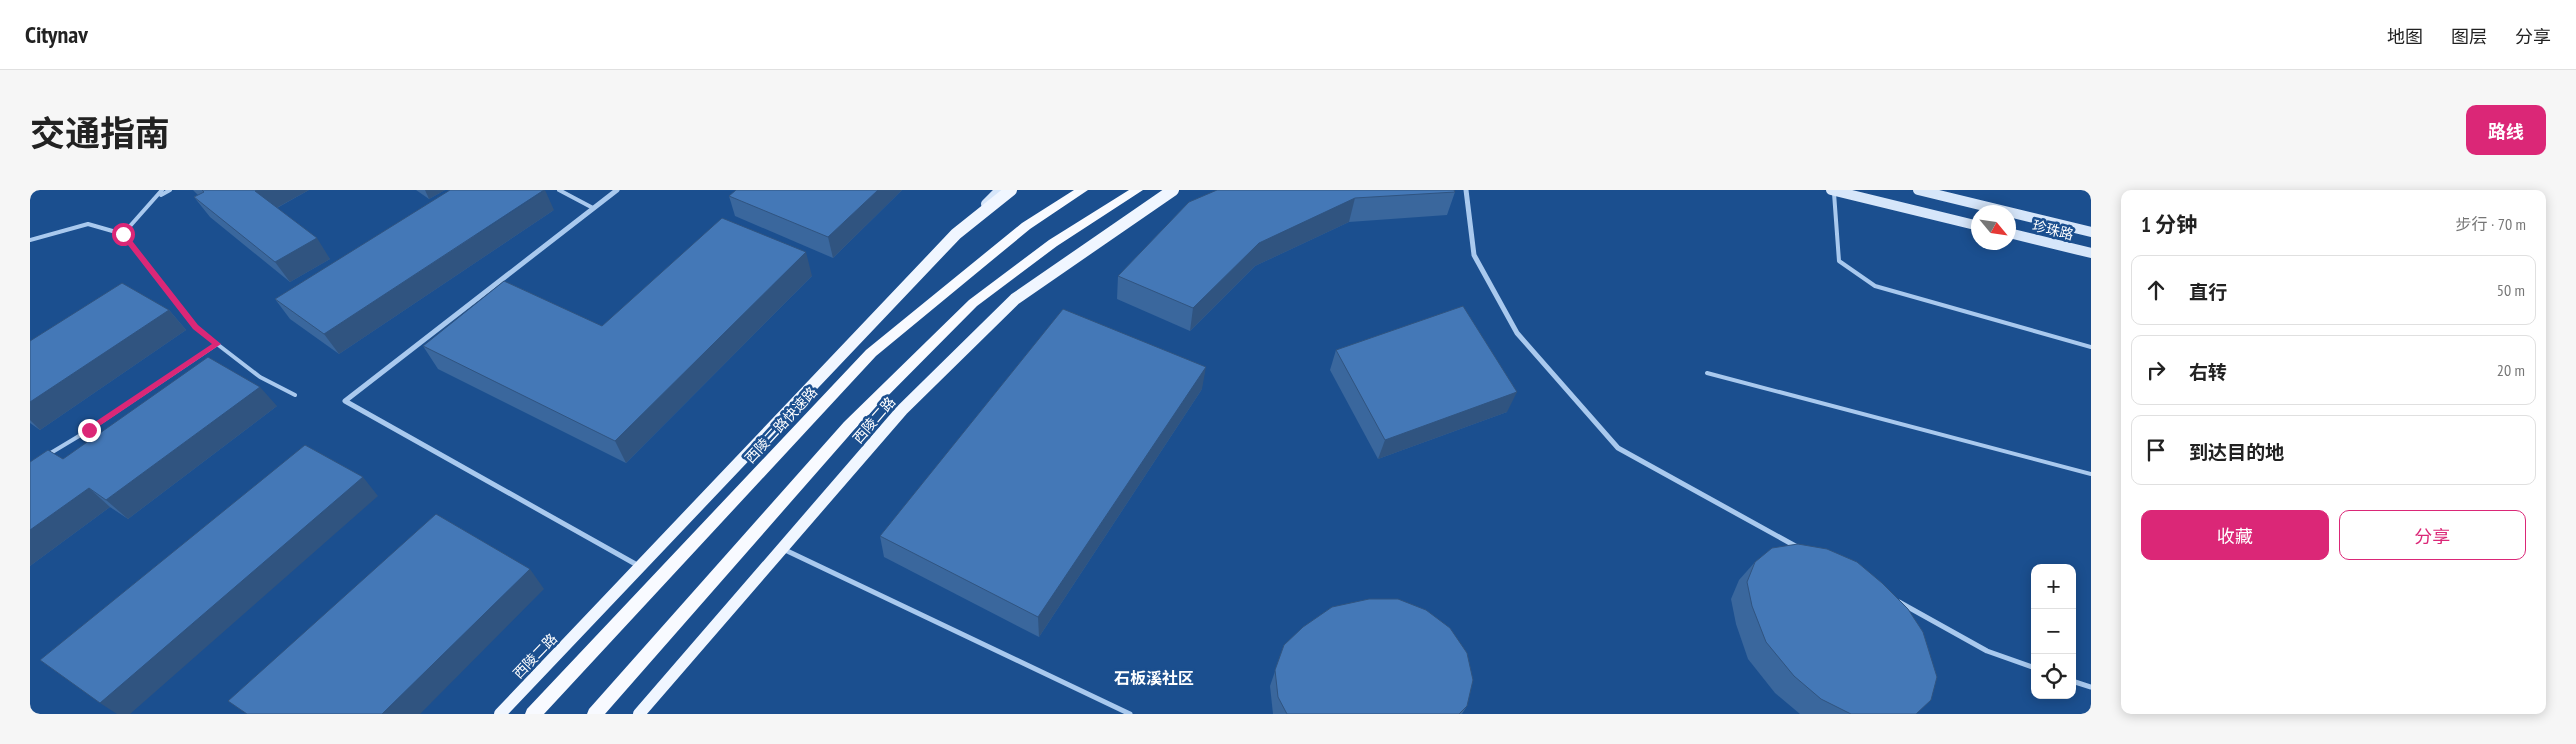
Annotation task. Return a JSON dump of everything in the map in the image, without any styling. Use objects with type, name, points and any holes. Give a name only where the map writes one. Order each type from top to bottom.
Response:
[{"type":"highway","name":"西陵二路快速路","points":[[533,714],[871,353],[1026,226],[1082,190]]},
{"type":"highway","points":[[595,714],[849,426],[972,303],[1053,243],[1137,190]]},
{"type":"main road","points":[[956,234],[1000,190]]},
{"type":"main road","name":"西陵二路","points":[[500,714],[956,234],[1011,190]]},
{"type":"main road","name":"西陵二路","points":[[639,714],[902,410],[1015,299],[1173,190]]},
{"type":"main road","points":[[1832,190],[1971,224]]},
{"type":"main road","name":"珍珠路","points":[[1918,190],[2091,232]]},
{"type":"main road","name":"珍珠路","points":[[2016,235],[2091,253]]},
{"type":"street","points":[[617,190],[345,401],[640,567]]},
{"type":"street","points":[[1466,190],[1474,255],[1518,333],[1618,448],[1806,552]]},
{"type":"street","points":[[782,549],[1130,714]]},
{"type":"street","points":[[1892,599],[1987,651],[2031,667]]},
{"type":"street","points":[[2076,682],[2091,687]]},
{"type":"lane","points":[[160,195],[162,190]]},
{"type":"lane","points":[[123,234],[160,195],[170,190]]},
{"type":"lane","points":[[559,190],[594,208]]},
{"type":"lane","points":[[1832,190],[1839,261],[1874,286],[2091,347]]},
{"type":"lane","points":[[30,240],[88,224],[123,234],[195,327],[260,377],[295,395]]},
{"type":"lane","points":[[47,456],[217,344]]},
{"type":"lane","points":[[1707,373],[2091,474]]},
{"type":"building","points":[[202,190],[257,190],[255,191],[317,238],[275,262],[194,197],[204,192]]},
{"type":"building","points":[[450,190],[544,190],[324,334],[275,299]]},
{"type":"building","points":[[736,190],[878,190],[828,237],[729,196]]},
{"type":"building","points":[[1217,190],[1454,190],[1455,192],[1355,198],[1259,243],[1193,308],[1118,276],[1189,202]]},
{"type":"building","points":[[722,218],[806,252],[615,441],[423,346],[504,281],[602,326]]},
{"type":"building","points":[[122,283],[169,310],[30,402],[30,341]]},
{"type":"building","points":[[1463,306],[1517,392],[1385,440],[1336,350]]},
{"type":"building","points":[[1063,309],[1206,367],[1038,617],[880,536]]},
{"type":"building","points":[[208,357],[260,387],[106,500],[89,488],[30,530],[30,462],[48,450],[63,459]]},
{"type":"building","points":[[305,445],[363,477],[100,703],[40,660]]},
{"type":"building","points":[[436,514],[530,569],[382,714],[247,714],[228,701]]},
{"type":"building","points":[[1798,544],[1827,549],[1857,562],[1908,609],[1923,632],[1937,677],[1931,700],[1916,714],[1851,714],[1821,699],[1794,676],[1766,642],[1752,606],[1747,582],[1755,562],[1772,548]]},
{"type":"building","points":[[1369,599],[1398,599],[1426,610],[1450,628],[1467,653],[1473,680],[1467,706],[1459,714],[1287,714],[1278,697],[1275,670],[1284,645],[1303,627],[1332,607]]},
{"type":"district","name":"石板溪社区","points":[[1154,678]]},
{"type":"route","points":[[89,430],[217,344],[195,327],[123,234]]}]
